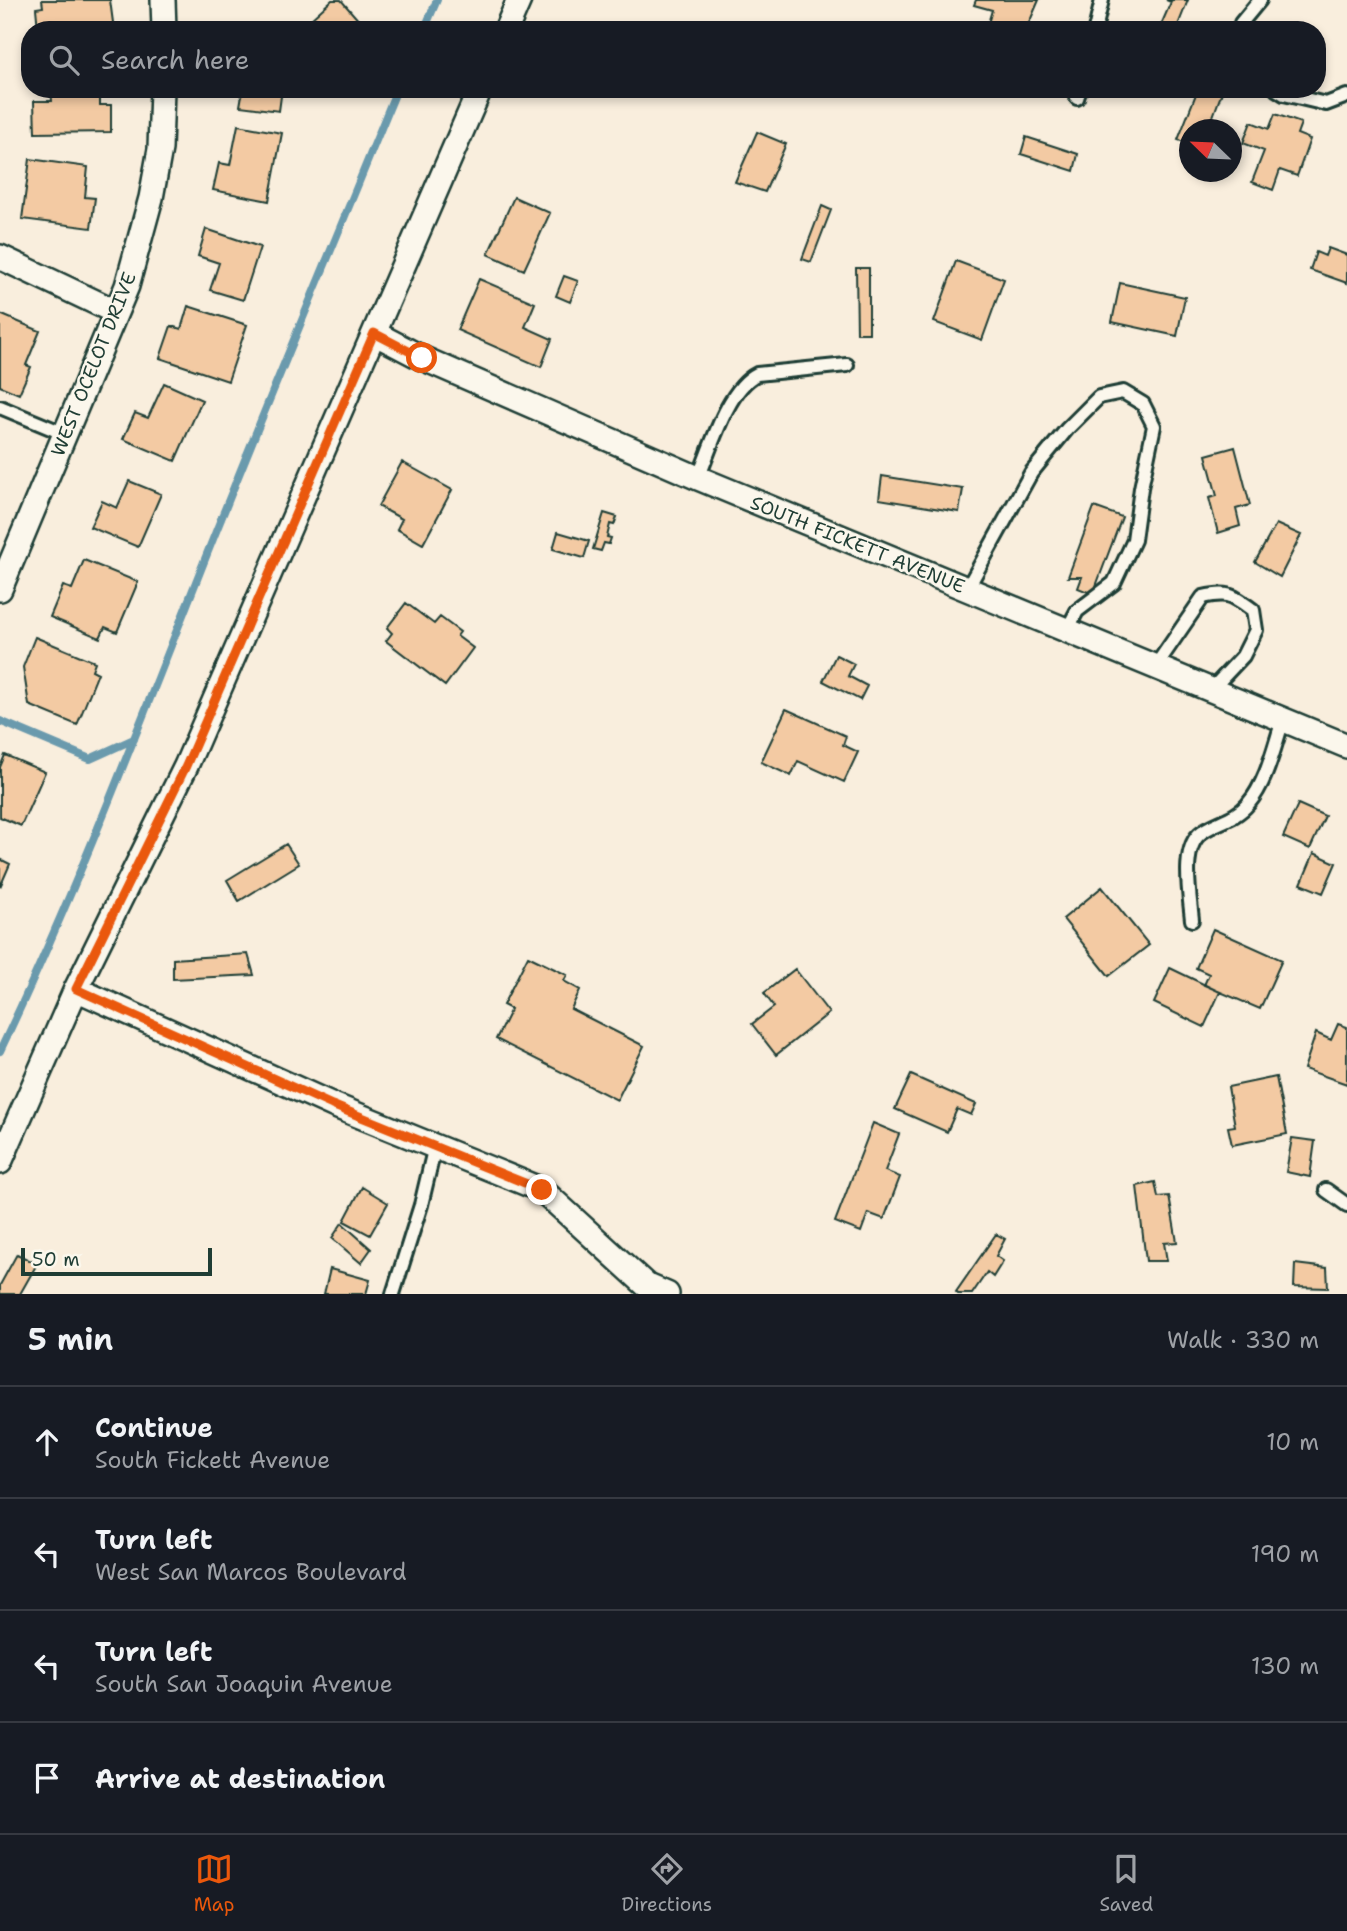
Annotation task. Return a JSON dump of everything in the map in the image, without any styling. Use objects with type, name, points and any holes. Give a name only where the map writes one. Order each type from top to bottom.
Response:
[{"type":"street","points":[[163,0],[164,21]]},
{"type":"street","points":[[510,21],[519,0]]},
{"type":"street","name":"WEST OCELOT DRIVE","points":[[2,579],[127,286],[151,198],[160,149],[162,98]]},
{"type":"street","points":[[0,1162],[76,989],[186,766],[476,98]]},
{"type":"street","points":[[0,257],[116,312]]},
{"type":"street","name":"SOUTH FICKETT AVENUE","points":[[374,333],[422,358],[698,478],[1347,746]]},
{"type":"street","points":[[76,989],[332,1105],[542,1190],[646,1285],[667,1294]]},
{"type":"lane","points":[[1097,21],[1102,0]]},
{"type":"lane","points":[[1243,21],[1260,0]]},
{"type":"lane","points":[[1301,98],[1326,104],[1347,96]]},
{"type":"lane","points":[[698,478],[733,397],[746,380],[757,374],[847,365]]},
{"type":"lane","points":[[967,589],[1031,473],[1067,429],[1099,397],[1124,392],[1143,404],[1154,426],[1134,540],[1114,583],[1077,611],[1067,630]]},
{"type":"lane","points":[[0,407],[65,434]]},
{"type":"lane","points":[[1155,667],[1203,597],[1223,592],[1232,595],[1253,610],[1256,630],[1243,656],[1211,690]]},
{"type":"lane","points":[[1192,920],[1188,857],[1200,833],[1223,822],[1247,805],[1263,778],[1283,720]]},
{"type":"lane","points":[[393,1294],[421,1205],[435,1146]]},
{"type":"lane","points":[[1326,1189],[1347,1205]]},
{"type":"building","points":[[42,0],[110,0],[113,21],[37,21],[36,8],[43,7]]},
{"type":"building","points":[[332,0],[341,0],[359,21],[309,21]]},
{"type":"building","points":[[976,0],[1039,0],[1030,21],[989,21],[992,10],[974,5]]},
{"type":"building","points":[[1166,0],[1188,0],[1180,21],[1163,21],[1171,2]]},
{"type":"building","points":[[52,98],[100,98],[100,105],[111,105],[111,132],[35,133],[34,101],[52,101]]},
{"type":"building","points":[[241,98],[281,98],[279,111],[240,106]]},
{"type":"building","points":[[1194,98],[1220,98],[1212,119],[1186,119]]},
{"type":"building","points":[[1275,114],[1301,123],[1297,134],[1310,139],[1297,176],[1280,170],[1273,190],[1252,182],[1264,151],[1243,143],[1251,122],[1269,129]]},
{"type":"building","points":[[238,125],[282,133],[269,201],[213,190],[219,163],[230,165]]},
{"type":"building","points":[[757,132],[786,144],[765,192],[735,182]]},
{"type":"building","points":[[1026,137],[1078,154],[1074,171],[1021,154]]},
{"type":"building","points":[[30,159],[88,167],[85,197],[95,198],[91,228],[22,219]]},
{"type":"building","points":[[514,197],[550,213],[524,270],[488,254]]},
{"type":"building","points":[[822,206],[831,210],[811,262],[802,259]]},
{"type":"building","points":[[206,229],[260,247],[243,300],[210,290],[219,263],[198,256]]},
{"type":"building","points":[[1328,248],[1347,255],[1347,283],[1310,270],[1316,252],[1325,256]]},
{"type":"building","points":[[956,261],[1004,279],[982,340],[934,322]]},
{"type":"building","points":[[856,268],[869,268],[869,333],[857,333]]},
{"type":"building","points":[[564,276],[578,281],[570,302],[556,296]]},
{"type":"building","points":[[479,279],[535,303],[525,327],[552,339],[541,367],[457,330]]},
{"type":"building","points":[[1120,283],[1185,297],[1177,336],[1112,322]]},
{"type":"building","points":[[188,306],[247,325],[228,381],[160,358],[171,326],[181,329]]},
{"type":"building","points":[[0,314],[40,331],[26,365],[31,367],[19,394],[0,386]]},
{"type":"building","points":[[164,383],[202,400],[175,461],[123,439],[135,413],[148,418]]},
{"type":"building","points":[[1235,447],[1250,505],[1236,509],[1240,526],[1218,533],[1209,498],[1217,496],[1206,455]]},
{"type":"building","points":[[402,462],[452,490],[423,544],[397,529],[402,519],[378,506]]},
{"type":"building","points":[[882,476],[963,489],[959,512],[879,499]]},
{"type":"building","points":[[129,481],[161,494],[138,547],[90,527],[102,501],[117,508]]},
{"type":"building","points":[[1094,507],[1122,517],[1093,594],[1078,588],[1082,577],[1068,577]]},
{"type":"building","points":[[604,513],[617,517],[614,525],[610,524],[607,537],[611,538],[609,544],[604,543],[601,551],[593,549]]},
{"type":"building","points":[[1276,524],[1301,535],[1280,577],[1255,562]]},
{"type":"building","points":[[558,532],[589,541],[584,558],[553,549]]},
{"type":"building","points":[[84,560],[138,582],[117,632],[105,627],[100,638],[50,617],[63,586],[72,589]]},
{"type":"building","points":[[406,603],[434,624],[440,617],[460,632],[457,636],[473,648],[445,686],[386,641],[392,633],[387,628]]},
{"type":"building","points":[[35,637],[95,662],[92,670],[98,673],[77,725],[29,705],[23,667]]},
{"type":"building","points":[[836,655],[854,664],[848,676],[867,686],[860,700],[823,681]]},
{"type":"building","points":[[786,709],[846,736],[843,745],[858,752],[844,782],[798,761],[791,776],[761,762]]},
{"type":"building","points":[[5,755],[45,772],[21,826],[0,817],[0,767]]},
{"type":"building","points":[[1298,804],[1325,816],[1310,849],[1283,837]]},
{"type":"building","points":[[286,844],[299,864],[239,901],[227,880]]},
{"type":"building","points":[[1314,853],[1336,863],[1323,893],[1301,884]]},
{"type":"building","points":[[0,859],[10,864],[0,887]]},
{"type":"building","points":[[1102,887],[1149,945],[1109,976],[1063,919]]},
{"type":"building","points":[[1213,929],[1282,960],[1260,1009],[1204,985],[1209,974],[1196,968]]},
{"type":"building","points":[[248,954],[254,975],[173,979],[173,959]]},
{"type":"building","points":[[528,956],[567,975],[564,981],[580,990],[571,1009],[644,1046],[617,1100],[496,1039],[511,1009],[503,1005]]},
{"type":"building","points":[[1170,968],[1220,992],[1204,1027],[1154,1003]]},
{"type":"building","points":[[795,969],[829,1013],[776,1055],[752,1024],[774,1007],[764,993]]},
{"type":"building","points":[[1338,1024],[1347,1027],[1347,1084],[1304,1069],[1316,1033],[1331,1040]]},
{"type":"building","points":[[911,1075],[976,1104],[971,1115],[957,1109],[947,1132],[895,1109]]},
{"type":"building","points":[[1276,1077],[1287,1134],[1232,1145],[1228,1127],[1235,1126],[1228,1087]]},
{"type":"building","points":[[873,1123],[899,1134],[885,1171],[900,1177],[884,1219],[868,1213],[861,1232],[835,1222]]},
{"type":"building","points":[[1292,1138],[1315,1141],[1310,1177],[1286,1172]]},
{"type":"building","points":[[1155,1182],[1158,1197],[1169,1196],[1177,1242],[1164,1243],[1167,1261],[1146,1261],[1137,1186]]},
{"type":"building","points":[[362,1187],[388,1203],[370,1235],[344,1221]]},
{"type":"building","points":[[342,1223],[371,1249],[361,1263],[332,1238]]},
{"type":"building","points":[[996,1234],[1005,1239],[996,1256],[1003,1261],[993,1277],[987,1272],[972,1294],[958,1294],[956,1292]]},
{"type":"building","points":[[17,1254],[37,1264],[20,1294],[0,1294],[0,1285]]},
{"type":"building","points":[[1295,1264],[1327,1268],[1328,1288],[1294,1287]]},
{"type":"building","points":[[330,1269],[370,1280],[366,1294],[324,1294]]},
{"type":"waterway","points":[[428,21],[437,0]]},
{"type":"waterway","points":[[0,1051],[108,804],[230,496],[393,98]]},
{"type":"waterway","points":[[0,721],[90,759],[134,739]]},
{"type":"route","points":[[422,358],[374,333],[186,766],[76,989],[332,1105],[542,1190]]}]
